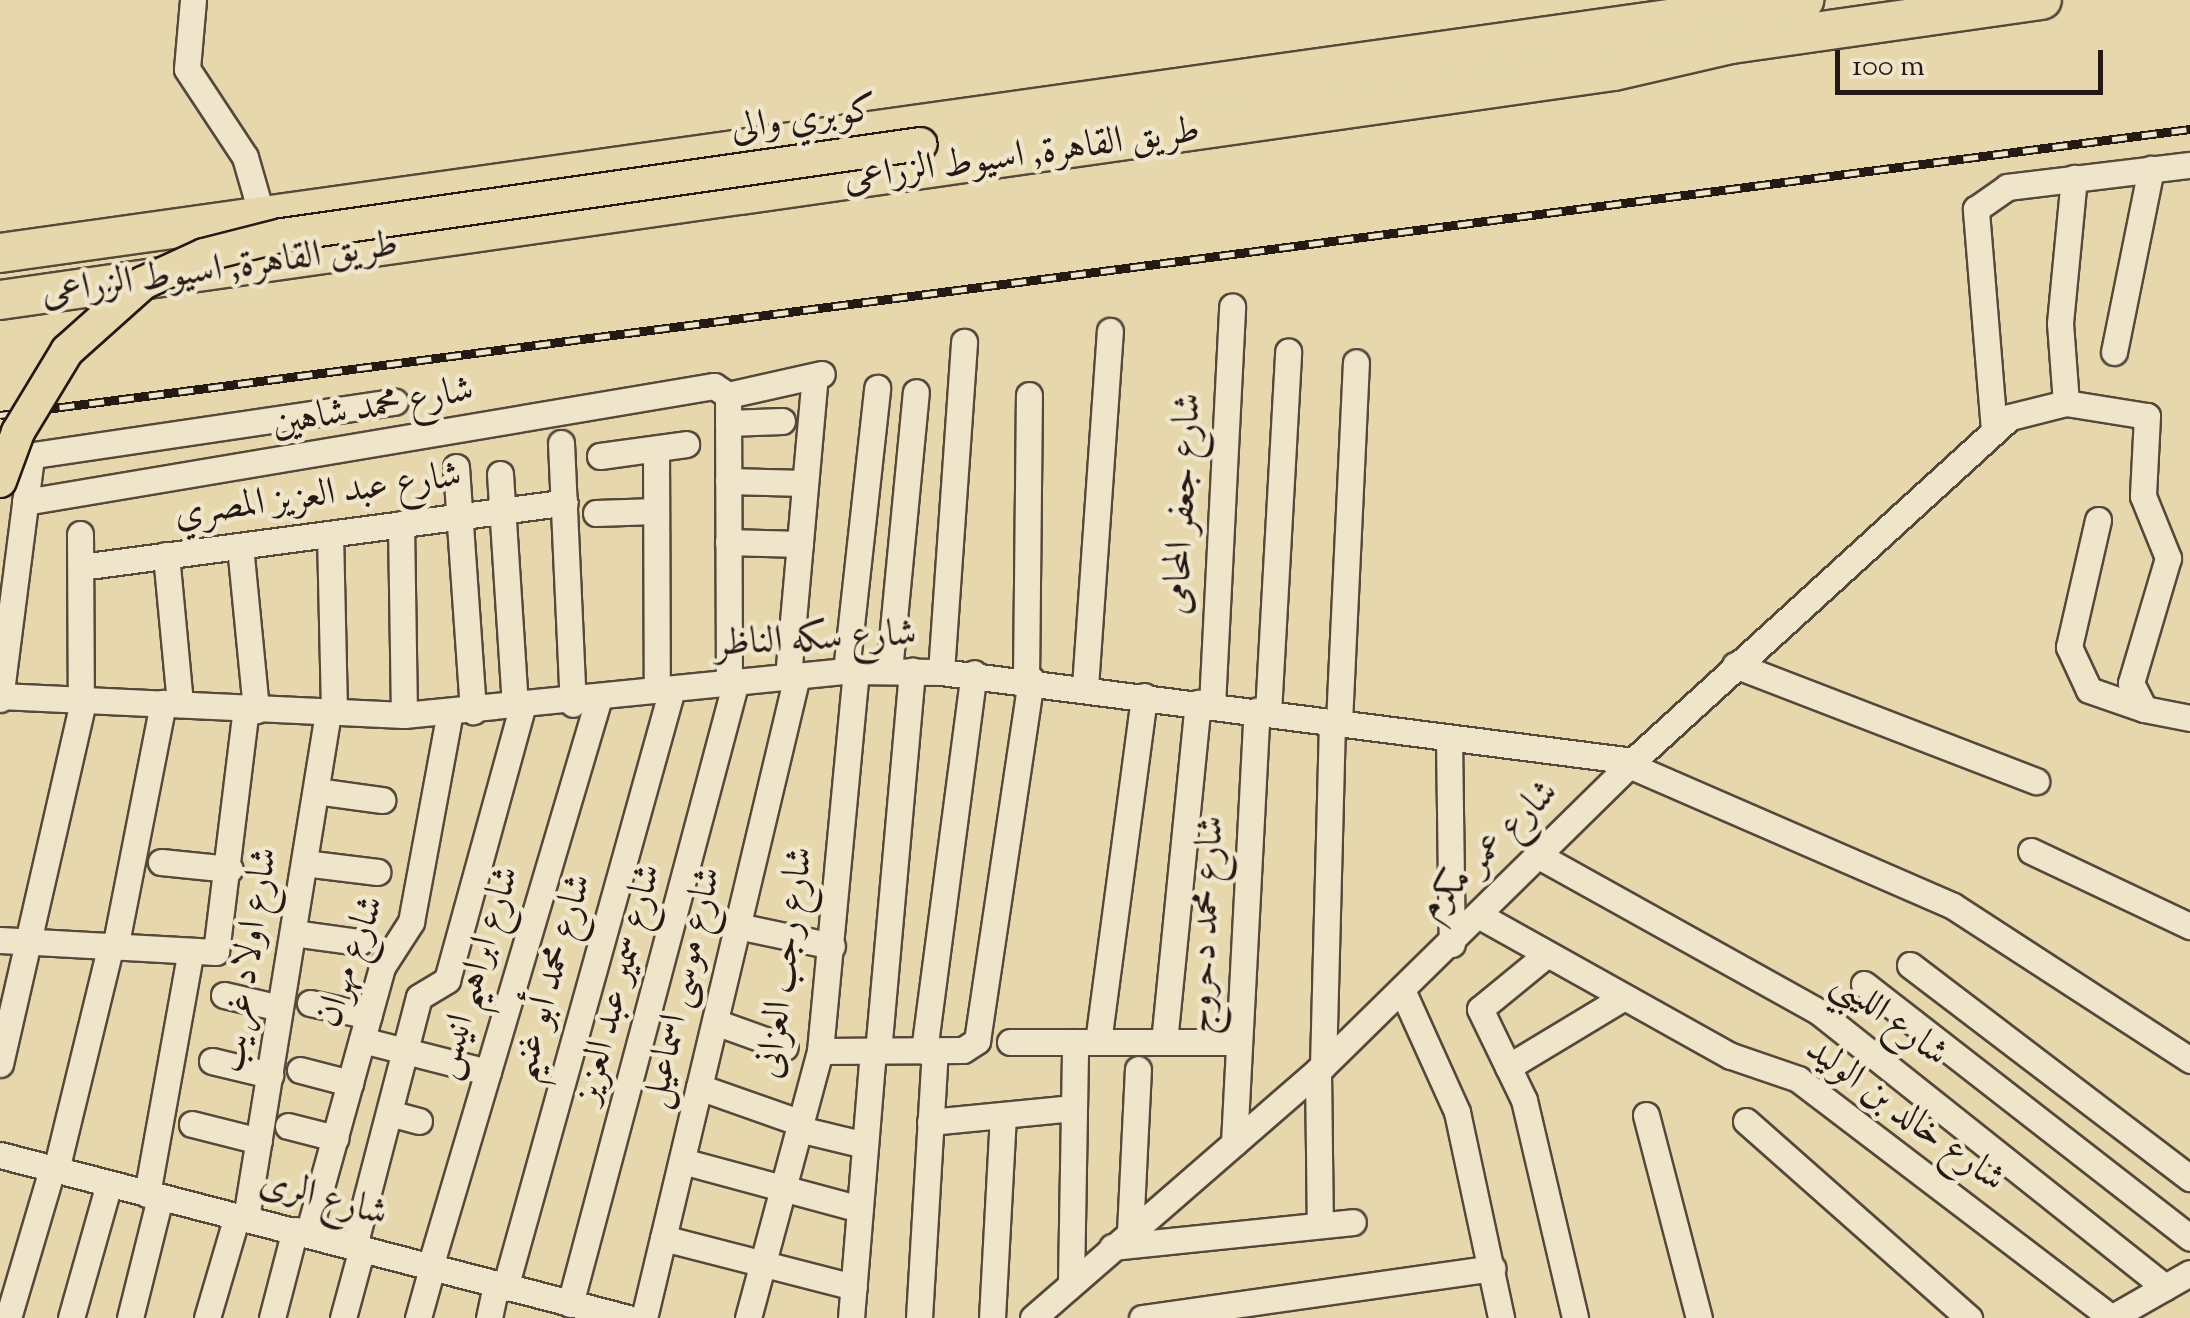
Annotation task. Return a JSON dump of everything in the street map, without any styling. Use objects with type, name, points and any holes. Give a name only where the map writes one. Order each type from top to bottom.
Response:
[{"type":"highway","name":"طريق القاهرة, اسيوط الزراعى","points":[[0,253],[60,248],[782,138],[1804,0]]},
{"type":"highway","name":"طريق القاهرة, اسيوط الزراعى","points":[[0,300],[1614,72],[1730,44],[2042,0]]},
{"type":"highway","points":[[59,292],[35,264],[60,248]]},
{"type":"main road","name":"كوبري والى","points":[[12,492],[18,432],[94,324],[143,283],[282,235],[1568,52],[1730,44]]},
{"type":"main road","name":"كوبري والى","points":[[10,458],[60,346],[138,275],[201,246],[280,222],[782,138]]},
{"type":"street","points":[[193,0],[187,69],[244,157],[262,216]]},
{"type":"street","points":[[1994,430],[1976,209],[1988,193],[2074,178],[2190,165]]},
{"type":"street","points":[[2114,352],[2151,169]]},
{"type":"street","points":[[2074,178],[2060,323],[2066,403],[2140,412],[2151,423],[2144,496],[2168,558],[2130,683],[2144,709]]},
{"type":"street","name":"شارع جعفر المحامى","points":[[1164,1042],[1205,704],[1232,307]]},
{"type":"street","points":[[1085,687],[1110,331]]},
{"type":"street","points":[[941,672],[964,342]]},
{"type":"street","name":"شارع محمد دحروج","points":[[1234,1142],[1288,352]]},
{"type":"street","points":[[1320,1224],[1320,1068],[1356,362]]},
{"type":"street","name":"شارع محمد شاهين","points":[[12,492],[714,386],[728,394],[818,375]]},
{"type":"street","name":"شارع موسى اسماعيل","points":[[644,1318],[738,926],[792,676],[805,484],[818,375]]},
{"type":"street","name":"شارع رجب العزانى","points":[[748,1318],[820,1052],[832,946],[876,388]]},
{"type":"street","points":[[851,1318],[876,1052],[916,392]]},
{"type":"street","name":"شارع سمير عبد العزيز","points":[[566,1308],[733,681],[728,394]]},
{"type":"street","points":[[820,1052],[971,1047],[980,1034],[1028,679],[1029,395]]},
{"type":"street","points":[[0,697],[12,492],[10,458],[395,402]]},
{"type":"street","name":"شارع عمر مكرم","points":[[1033,1318],[1320,1068],[1452,944],[1631,763],[1994,430],[2028,408],[2066,403]]},
{"type":"street","points":[[728,423],[782,422]]},
{"type":"street","name":"شارع ابراهيم انيس","points":[[418,1318],[586,702],[564,502],[562,443]]},
{"type":"street","points":[[600,456],[686,444]]},
{"type":"street","name":"شارع محمد أبو غنيم","points":[[488,1318],[501,1287],[665,689],[656,449]]},
{"type":"street","name":"شارع مهران","points":[[272,1318],[335,1138],[386,955],[411,922],[462,711],[465,516],[456,467]]},
{"type":"street","points":[[343,1318],[389,1113],[423,990],[447,980],[518,708],[500,474]]},
{"type":"street","points":[[728,481],[805,484]]},
{"type":"street","name":"شارع عبد العزيز المصري","points":[[80,567],[564,502]]},
{"type":"street","points":[[596,513],[656,511]]},
{"type":"street","points":[[2098,520],[2070,616],[2073,663],[2098,696],[2190,718]]},
{"type":"street","points":[[401,524],[404,715]]},
{"type":"street","points":[[0,1064],[33,942],[82,698],[80,534]]},
{"type":"street","name":"شارع اولاد غريب","points":[[207,1318],[241,1217],[258,1140],[331,713],[330,534]]},
{"type":"street","points":[[728,542],[800,544]]},
{"type":"street","points":[[0,940],[195,954],[221,946],[251,709],[240,546]]},
{"type":"street","points":[[8,1318],[54,1169],[113,948],[172,703],[166,556]]},
{"type":"street","points":[[1735,665],[2036,781]]},
{"type":"street","name":"شارع سكه الناظر","points":[[0,697],[404,715],[586,702],[733,681],[851,671],[941,672],[1028,679],[1631,763],[1953,906],[2190,1060]]},
{"type":"street","points":[[919,1318],[930,1122],[929,1051],[974,674]]},
{"type":"street","points":[[1071,1282],[1073,1108],[1144,696]]},
{"type":"street","points":[[1449,739],[1452,944]]},
{"type":"street","points":[[316,791],[382,800]]},
{"type":"street","points":[[2031,851],[2190,926]]},
{"type":"street","name":"شارع الليبي","points":[[1539,856],[1819,1012],[2165,1287]]},
{"type":"street","points":[[160,862],[230,869]]},
{"type":"street","points":[[304,863],[377,872]]},
{"type":"street","name":"شارع خالد بن الوليد","points":[[1480,916],[1731,1056],[1798,1079],[2111,1318]]},
{"type":"street","points":[[738,926],[832,946]]},
{"type":"street","points":[[292,933],[359,942]]},
{"type":"street","points":[[130,1318],[195,954]]},
{"type":"street","points":[[1546,955],[1480,1010],[1508,1066],[1534,1136],[1575,1318]]},
{"type":"street","points":[[1910,965],[2190,1178]]},
{"type":"street","points":[[1864,984],[2190,1238]]},
{"type":"street","points":[[1402,990],[1457,1112],[1501,1318]]},
{"type":"street","points":[[224,995],[280,1008]]},
{"type":"street","points":[[1508,1066],[1624,997]]},
{"type":"street","points":[[310,1003],[406,1051],[488,1072]]},
{"type":"street","points":[[715,1022],[785,1047]]},
{"type":"street","points":[[1010,1042],[1239,1042]]},
{"type":"street","points":[[212,1060],[270,1074]]},
{"type":"street","points":[[1138,1069],[1121,1240],[1353,1222]]},
{"type":"street","points":[[300,1070],[350,1082]]},
{"type":"street","points":[[699,1087],[865,1146]]},
{"type":"street","points":[[930,1122],[1073,1108]]},
{"type":"street","points":[[389,1113],[419,1121]]},
{"type":"street","points":[[992,1318],[1004,1115]]},
{"type":"street","points":[[1646,1115],[1699,1318]]},
{"type":"street","points":[[1746,1121],[1969,1318]]},
{"type":"street","points":[[192,1124],[258,1140]]},
{"type":"street","points":[[288,1126],[335,1138]]},
{"type":"street","name":"شارع الرى","points":[[0,1154],[358,1247],[566,1308],[628,1318]]},
{"type":"street","points":[[682,1161],[860,1209]]},
{"type":"street","points":[[70,1318],[109,1184]]},
{"type":"street","points":[[663,1238],[854,1287]]},
{"type":"street","points":[[1142,1318],[1492,1268]]},
{"type":"street","points":[[2111,1318],[2190,1273]]},
{"type":"railway","points":[[0,415],[2190,129]]}]
